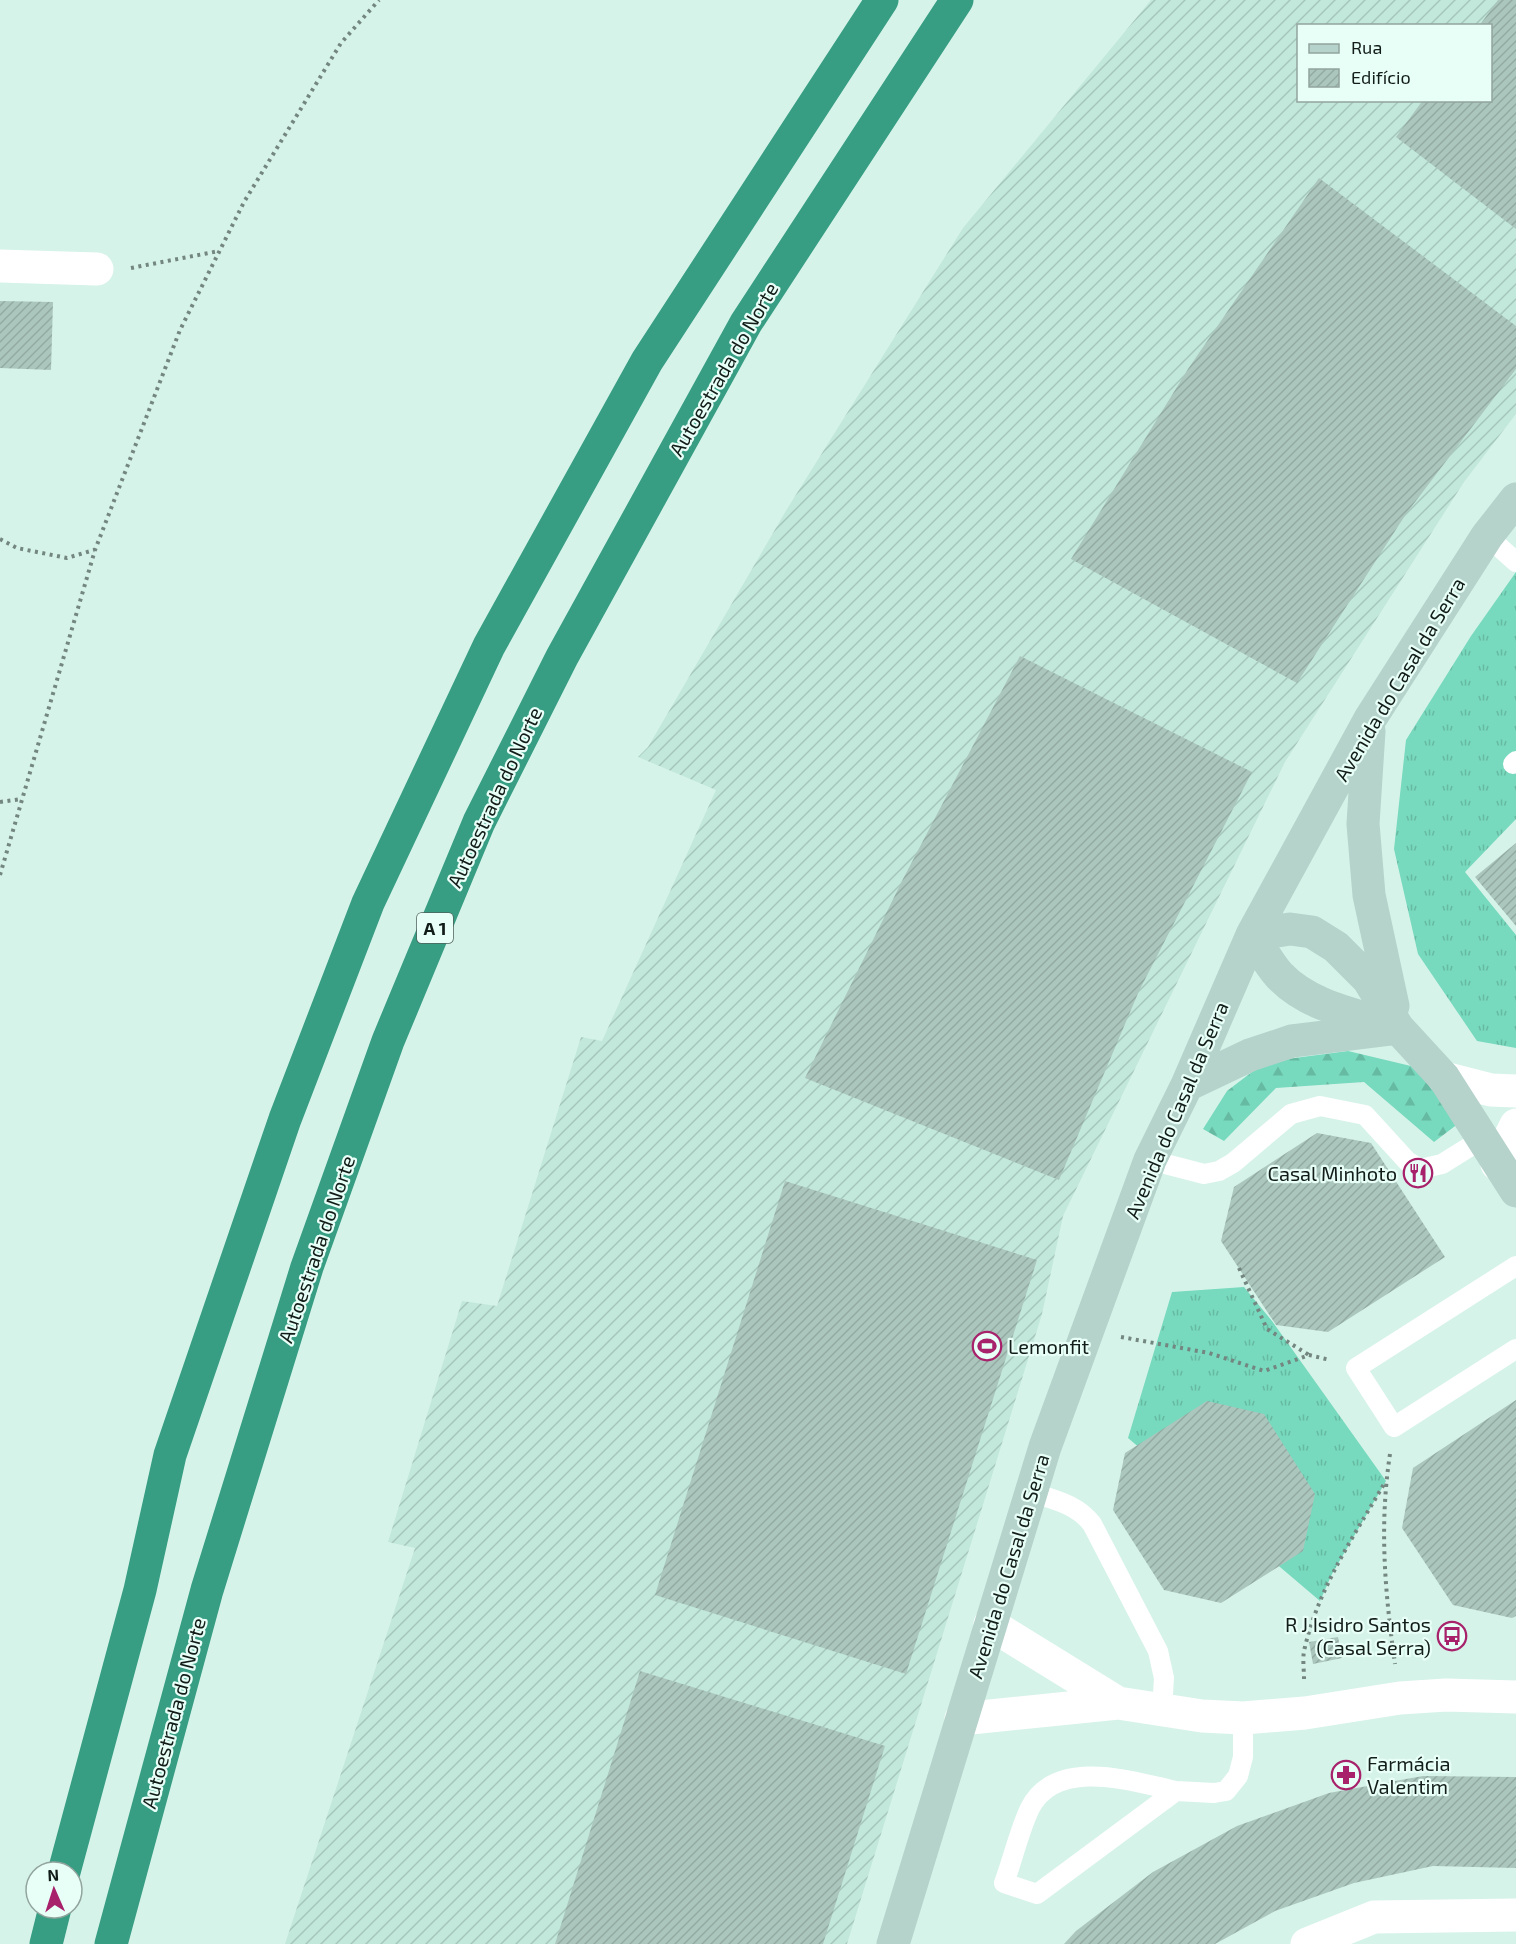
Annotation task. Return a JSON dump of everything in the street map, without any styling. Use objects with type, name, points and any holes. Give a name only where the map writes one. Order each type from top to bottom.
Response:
[{"type":"highway","points":[[67,1860],[140,1590],[170,1455],[285,1119],[369,903],[489,646],[647,361],[882,0]]},
{"type":"highway","name":"Autoestrada do Norte","points":[[111,1944],[207,1590],[307,1268],[388,1041],[479,822],[561,657],[746,323],[957,0]]},
{"type":"highway","points":[[46,1944],[52,1920]]},
{"type":"street","points":[[0,266],[97,269]]},
{"type":"street","name":"Avenida do Casal da Serra","points":[[893,1944],[1031,1492],[1150,1160],[1187,1085],[1252,935],[1370,719],[1487,536],[1516,499]]},
{"type":"street","points":[[1370,719],[1363,824],[1368,884],[1398,1028]]},
{"type":"street","points":[[1398,1028],[1326,1006],[1302,994],[1279,975],[1252,935],[1290,928],[1312,932],[1336,947],[1368,979],[1398,1028],[1444,1078],[1499,1154],[1516,1191]]},
{"type":"street","points":[[1187,1085],[1250,1054],[1292,1041],[1398,1028]]},
{"type":"street","points":[[1444,1078],[1491,1090],[1516,1091]]},
{"type":"street","points":[[1499,1154],[1516,1125]]},
{"type":"street","points":[[990,1624],[1118,1703]]},
{"type":"street","points":[[961,1719],[1118,1703],[1243,1718],[1305,1713],[1400,1698],[1446,1695],[1516,1697]]},
{"type":"street","points":[[1307,1944],[1374,1917],[1516,1915]]},
{"type":"lane","points":[[1487,536],[1516,562]]},
{"type":"lane","points":[[1150,1160],[1204,1174],[1219,1171],[1233,1163],[1291,1114],[1320,1106],[1365,1115],[1407,1161],[1420,1169],[1499,1154]]},
{"type":"lane","points":[[1516,1266],[1356,1368],[1394,1427],[1516,1349]]},
{"type":"lane","points":[[1031,1492],[1072,1505],[1084,1512],[1092,1524],[1158,1651],[1164,1678],[1162,1710]]},
{"type":"lane","points":[[1176,1791],[1037,1894],[1004,1883],[1031,1807],[1045,1791],[1062,1782],[1106,1775],[1176,1791],[1214,1793],[1226,1791],[1238,1776],[1244,1758],[1243,1718]]},
{"type":"path","points":[[0,875],[95,550],[180,330],[244,202],[341,43],[379,0]]},
{"type":"path","points":[[97,269],[122,270],[219,251]]},
{"type":"path","points":[[0,539],[17,548],[67,558],[95,550]]},
{"type":"path","points":[[0,802],[22,799]]},
{"type":"path","points":[[1239,1268],[1267,1329],[1309,1354],[1356,1368]]},
{"type":"path","points":[[1087,1331],[1209,1353],[1264,1371],[1309,1354]]},
{"type":"path","points":[[1394,1427],[1386,1481],[1383,1545],[1385,1591],[1400,1698]]},
{"type":"path","points":[[1305,1713],[1304,1649],[1320,1601],[1332,1574],[1386,1481]]},
{"type":"shaded area","points":[[1151,0],[1516,0],[1516,414],[1464,482],[1285,762],[1063,1216],[1042,1314],[847,1944],[285,1944],[415,1548],[388,1542],[462,1301],[497,1306],[581,1037],[602,1041],[716,790],[638,757],[648,747],[787,509],[963,228]]},
{"type":"green space","points":[[1516,572],[1516,819],[1465,872],[1516,935],[1516,1048],[1477,1041],[1418,954],[1394,849],[1406,740],[1471,636]]},
{"type":"green space","points":[[1348,1051],[1415,1067],[1463,1120],[1434,1142],[1364,1082],[1276,1088],[1224,1141],[1203,1129],[1227,1091],[1265,1062]]},
{"type":"green space","points":[[1244,1287],[1272,1321],[1386,1481],[1332,1574],[1320,1601],[1128,1438],[1172,1292]]},
{"type":"building","points":[[1498,0],[1516,0],[1516,229],[1396,137],[1422,102],[1492,102],[1492,24],[1480,24]]},
{"type":"building","points":[[1319,178],[1516,326],[1516,369],[1406,514],[1297,683],[1071,559],[1188,369]]},
{"type":"building","points":[[0,301],[53,302],[51,370],[0,368]]},
{"type":"building","points":[[1020,656],[1252,772],[1139,991],[1059,1180],[805,1078],[903,879]]},
{"type":"building","points":[[1516,843],[1516,926],[1475,877]]},
{"type":"building","points":[[1317,1133],[1371,1143],[1445,1257],[1328,1332],[1276,1325],[1221,1241],[1234,1187]]},
{"type":"building","points":[[785,1181],[1037,1260],[906,1674],[655,1595]]},
{"type":"building","points":[[1516,1400],[1516,1616],[1512,1618],[1453,1605],[1402,1528],[1413,1468]]},
{"type":"building","points":[[1207,1401],[1264,1414],[1315,1494],[1303,1551],[1221,1603],[1164,1590],[1113,1510],[1125,1453]]},
{"type":"building","points":[[1338,1637],[1342,1658],[1313,1664],[1309,1642]]},
{"type":"building","points":[[640,1671],[885,1746],[823,1944],[555,1944]]},
{"type":"building","points":[[1423,1776],[1516,1777],[1516,1868],[1433,1866],[1354,1883],[1275,1911],[1215,1944],[1064,1944],[1076,1931],[1153,1872],[1237,1826],[1329,1793]]},
{"type":"place","name":"Casal Minhoto","points":[[1418,1173]]},
{"type":"place","name":"Lemonfit","points":[[987,1346]]},
{"type":"place","name":"R J Isidro Santos (Casal Serra)","points":[[1452,1636]]},
{"type":"place","name":"Farmácia Valentim","points":[[1346,1775]]}]
